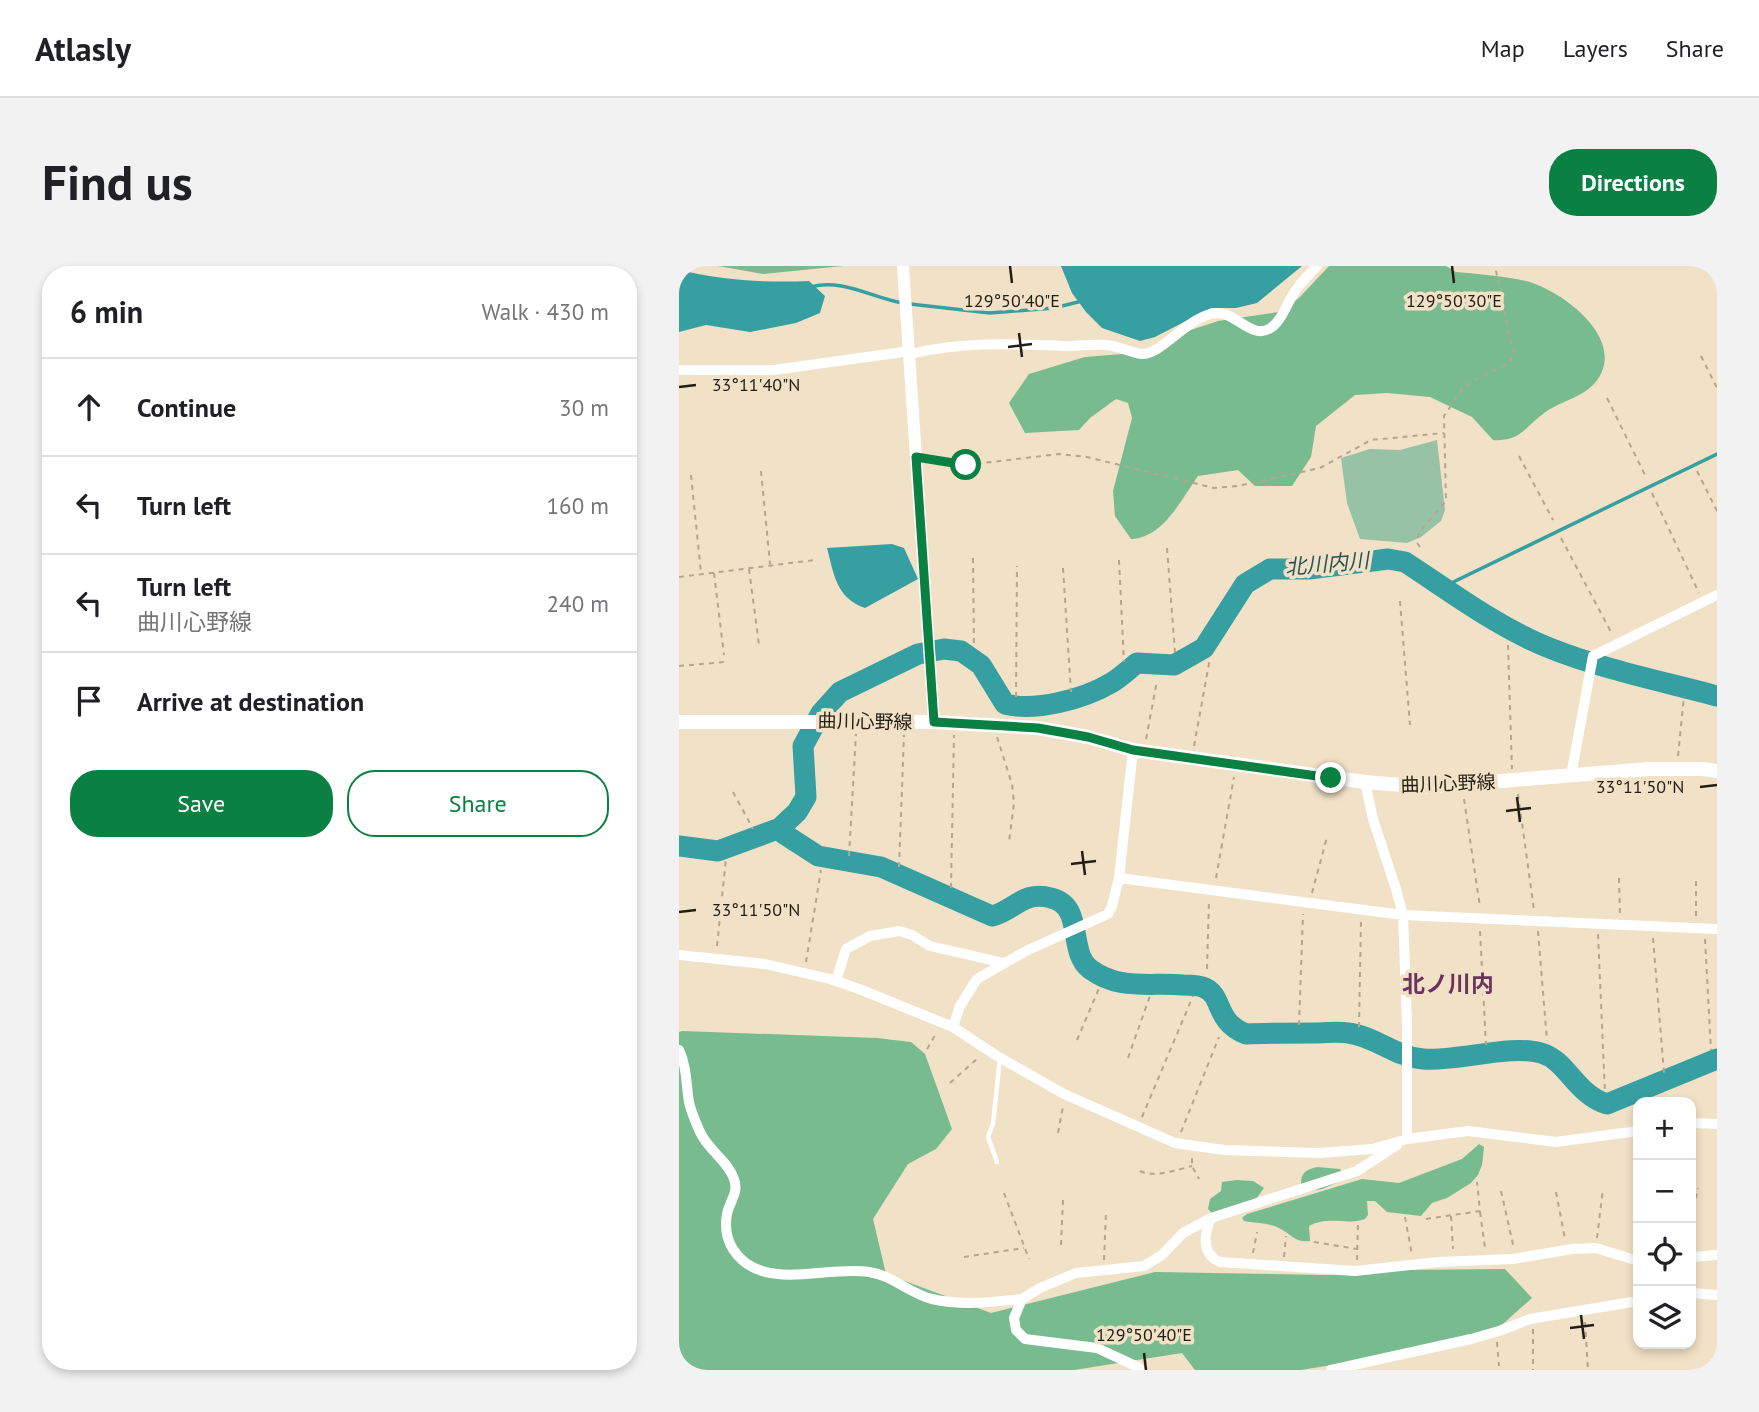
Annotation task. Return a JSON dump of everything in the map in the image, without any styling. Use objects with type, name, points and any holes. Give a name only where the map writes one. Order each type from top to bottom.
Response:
[{"type":"main road","name":"曲川心野線","points":[[679,722],[934,722],[1038,728],[1088,737],[1133,750],[1364,782],[1427,787],[1649,769],[1717,771]]},
{"type":"street","points":[[903,266],[934,722]]},
{"type":"street","points":[[679,370],[774,370],[984,342],[1102,345],[1126,348],[1139,354],[1151,353],[1190,323],[1212,313],[1221,313],[1251,329],[1268,330],[1276,323],[1296,289],[1317,266]]},
{"type":"street","points":[[1571,776],[1593,656],[1717,595]]},
{"type":"street","points":[[953,1027],[960,1006],[977,979],[1004,963],[1108,914],[1119,878],[1133,750]]},
{"type":"street","points":[[1364,782],[1402,915],[1407,1025],[1406,1139]]},
{"type":"street","points":[[1119,878],[1402,915],[1717,929]]},
{"type":"street","points":[[836,981],[846,949],[870,936],[899,931],[930,946],[1004,963]]},
{"type":"street","points":[[679,955],[765,964],[836,981],[953,1027],[1000,1058],[1064,1094],[1175,1143],[1224,1150],[1319,1153],[1371,1149],[1406,1139],[1468,1132],[1556,1142],[1633,1132]]},
{"type":"street","points":[[679,1050],[685,1063],[689,1104],[701,1135],[734,1177],[737,1191],[727,1213],[727,1230],[732,1250],[744,1263],[763,1271],[777,1273],[876,1273],[932,1299],[980,1304],[1023,1299],[1039,1288],[1076,1273],[1126,1269],[1153,1262],[1183,1233],[1211,1218],[1357,1171],[1406,1139]]},
{"type":"street","points":[[1696,1123],[1717,1124]]},
{"type":"street","points":[[1211,1218],[1204,1236],[1209,1254],[1220,1262],[1355,1271],[1438,1262],[1513,1259],[1572,1249],[1596,1248],[1633,1259]]},
{"type":"street","points":[[1696,1257],[1717,1255]]},
{"type":"street","points":[[1696,1293],[1717,1295]]},
{"type":"street","points":[[1023,1299],[1014,1318],[1016,1330],[1025,1339],[1097,1348],[1140,1370]]},
{"type":"street","points":[[1331,1370],[1471,1339],[1530,1319],[1633,1302]]},
{"type":"lane","points":[[997,1162],[988,1137],[993,1124],[1000,1058]]},
{"type":"path","points":[[1420,547],[1417,543],[1419,532],[1446,501],[1444,416],[1463,388],[1508,364],[1515,354],[1495,266]]},
{"type":"path","points":[[1701,356],[1717,388]]},
{"type":"path","points":[[1607,398],[1645,475]]},
{"type":"path","points":[[916,457],[966,465],[1059,454],[1215,488],[1238,486],[1320,468],[1371,440],[1444,433]]},
{"type":"path","points":[[1519,456],[1553,520]]},
{"type":"path","points":[[761,471],[770,565]]},
{"type":"path","points":[[1697,471],[1717,511]]},
{"type":"path","points":[[691,475],[701,574]]},
{"type":"path","points":[[1652,493],[1699,594]]},
{"type":"path","points":[[1561,538],[1612,635]]},
{"type":"path","points":[[1167,548],[1175,652]]},
{"type":"path","points":[[973,558],[974,646]]},
{"type":"path","points":[[679,577],[815,560]]},
{"type":"path","points":[[1119,560],[1125,662]]},
{"type":"path","points":[[1016,697],[1017,566]]},
{"type":"path","points":[[749,568],[759,645]]},
{"type":"path","points":[[1063,568],[1071,692]]},
{"type":"path","points":[[714,573],[724,655]]},
{"type":"path","points":[[1400,601],[1410,725]]},
{"type":"path","points":[[1508,645],[1512,773]]},
{"type":"path","points":[[1193,748],[1210,658]]},
{"type":"path","points":[[679,666],[725,662]]},
{"type":"path","points":[[1146,741],[1157,681]]},
{"type":"path","points":[[1677,761],[1685,696]]},
{"type":"path","points":[[849,856],[856,731]]},
{"type":"path","points":[[899,867],[904,732]]},
{"type":"path","points":[[951,888],[954,733]]},
{"type":"path","points":[[996,736],[1012,784],[1014,803],[1009,842]]},
{"type":"path","points":[[1216,883],[1234,775]]},
{"type":"path","points":[[1517,790],[1535,916]]},
{"type":"path","points":[[733,792],[753,829]]},
{"type":"path","points":[[1463,794],[1481,913]]},
{"type":"path","points":[[1311,896],[1327,837]]},
{"type":"path","points":[[717,951],[726,858]]},
{"type":"path","points":[[806,963],[821,870]]},
{"type":"path","points":[[1619,878],[1620,920]]},
{"type":"path","points":[[1696,881],[1696,923]]},
{"type":"path","points":[[1207,969],[1209,897]]},
{"type":"path","points":[[1299,1025],[1303,911]]},
{"type":"path","points":[[1359,1027],[1361,918]]},
{"type":"path","points":[[1480,929],[1486,1045]]},
{"type":"path","points":[[1538,931],[1548,1041]]},
{"type":"path","points":[[1598,932],[1605,1094]]},
{"type":"path","points":[[1652,934],[1664,1073]]},
{"type":"path","points":[[1705,936],[1711,1050]]},
{"type":"path","points":[[1077,1040],[1100,986]]},
{"type":"path","points":[[1128,1058],[1151,993]]},
{"type":"path","points":[[1141,1121],[1193,996]]},
{"type":"path","points":[[927,1049],[940,1028]]},
{"type":"path","points":[[1178,1139],[1219,1037]]},
{"type":"path","points":[[950,1083],[983,1054]]},
{"type":"path","points":[[1058,1133],[1065,1100]]},
{"type":"path","points":[[1193,1154],[1192,1166],[1199,1180]]},
{"type":"path","points":[[1140,1171],[1157,1174],[1192,1166]]},
{"type":"path","points":[[1478,1182],[1485,1254]]},
{"type":"path","points":[[1696,1197],[1698,1188]]},
{"type":"path","points":[[1597,1243],[1603,1189]]},
{"type":"path","points":[[1501,1191],[1515,1253]]},
{"type":"path","points":[[1556,1192],[1566,1247]]},
{"type":"path","points":[[1004,1193],[1029,1259]]},
{"type":"path","points":[[1061,1245],[1063,1199]]},
{"type":"path","points":[[1426,1219],[1480,1211]]},
{"type":"path","points":[[1104,1261],[1106,1212]]},
{"type":"path","points":[[1451,1215],[1454,1257]]},
{"type":"path","points":[[1405,1217],[1413,1260]]},
{"type":"path","points":[[1357,1225],[1357,1268]]},
{"type":"path","points":[[1252,1258],[1257,1232]]},
{"type":"path","points":[[1283,1262],[1286,1236]]},
{"type":"path","points":[[1314,1242],[1357,1249]]},
{"type":"path","points":[[964,1257],[1025,1248]]},
{"type":"path","points":[[1585,1315],[1588,1370]]},
{"type":"path","points":[[1533,1322],[1533,1370]]},
{"type":"path","points":[[1496,1336],[1499,1366]]},
{"type":"green space","points":[[718,266],[843,266],[763,274]]},
{"type":"green space","points":[[1329,266],[1446,266],[1456,272],[1526,281],[1558,295],[1588,321],[1599,336],[1604,352],[1603,368],[1589,389],[1549,410],[1516,436],[1502,440],[1493,440],[1472,417],[1430,397],[1387,393],[1355,395],[1316,426],[1311,457],[1292,486],[1255,486],[1238,470],[1198,476],[1162,525],[1142,537],[1131,539],[1115,516],[1113,491],[1132,418],[1128,403],[1116,399],[1090,418],[1079,430],[1025,433],[1009,403],[1029,374],[1085,357],[1147,352],[1191,330],[1218,321],[1279,312],[1299,298]]},
{"type":"green space","points":[[1437,440],[1445,510],[1441,521],[1421,537],[1407,543],[1360,539],[1347,503],[1341,458],[1370,449],[1400,450]]},
{"type":"green space","points":[[679,1032],[877,1038],[911,1042],[925,1054],[952,1129],[936,1149],[908,1164],[873,1219],[886,1274],[991,1313],[1155,1272],[1325,1275],[1403,1270],[1505,1269],[1532,1298],[1495,1331],[1407,1353],[1301,1370],[1195,1370],[1182,1353],[1074,1370],[679,1370]]},
{"type":"green space","points":[[1479,1144],[1484,1147],[1478,1175],[1471,1183],[1447,1198],[1432,1203],[1421,1216],[1387,1212],[1375,1201],[1367,1201],[1368,1215],[1365,1219],[1350,1222],[1331,1221],[1309,1226],[1310,1241],[1297,1239],[1275,1226],[1244,1221],[1242,1218],[1247,1214],[1362,1179],[1399,1183],[1462,1159]]},
{"type":"green space","points":[[1317,1167],[1340,1169],[1346,1179],[1322,1189],[1309,1191],[1301,1184],[1303,1174]]},
{"type":"green space","points":[[1253,1181],[1264,1188],[1256,1199],[1212,1213],[1208,1209],[1210,1199],[1221,1191],[1222,1182]]},
{"type":"water","points":[[1061,266],[1302,266],[1257,303],[1236,308],[1211,308],[1155,337],[1140,341],[1102,328],[1072,293]]},
{"type":"water","points":[[679,270],[744,280],[809,281],[825,296],[820,313],[796,323],[750,332],[706,325],[679,332]]},
{"type":"water","points":[[892,544],[904,548],[918,579],[865,608],[855,604],[838,584],[827,548]]},
{"type":"waterway","points":[[811,287],[834,285],[902,303]]},
{"type":"waterway","points":[[910,304],[990,313],[1054,308],[1082,301]]},
{"type":"waterway","points":[[1443,587],[1717,454]]},
{"type":"waterway","name":"北川内川","points":[[679,846],[718,851],[780,828],[797,812],[806,797],[803,746],[821,713],[840,692],[918,654],[944,649],[961,651],[981,665],[1005,704],[1045,705],[1074,699],[1118,679],[1137,663],[1174,665],[1204,648],[1245,584],[1270,569],[1309,569],[1388,559],[1405,562],[1492,619],[1528,639],[1610,668],[1717,696]]},
{"type":"waterway","points":[[780,828],[784,834],[818,856],[881,867],[992,916],[1026,899],[1041,896],[1051,898],[1068,910],[1079,951],[1090,969],[1101,976],[1124,983],[1191,985],[1205,988],[1215,997],[1229,1023],[1246,1034],[1344,1032],[1367,1038],[1403,1055],[1423,1059],[1514,1051],[1541,1053],[1558,1063],[1587,1093],[1607,1104],[1717,1059]]},
{"type":"district","name":"北ノ川内","points":[[1448,984]]},
{"type":"route","points":[[966,465],[916,457],[934,722],[1038,728],[1088,737],[1133,750],[1331,778]]}]
